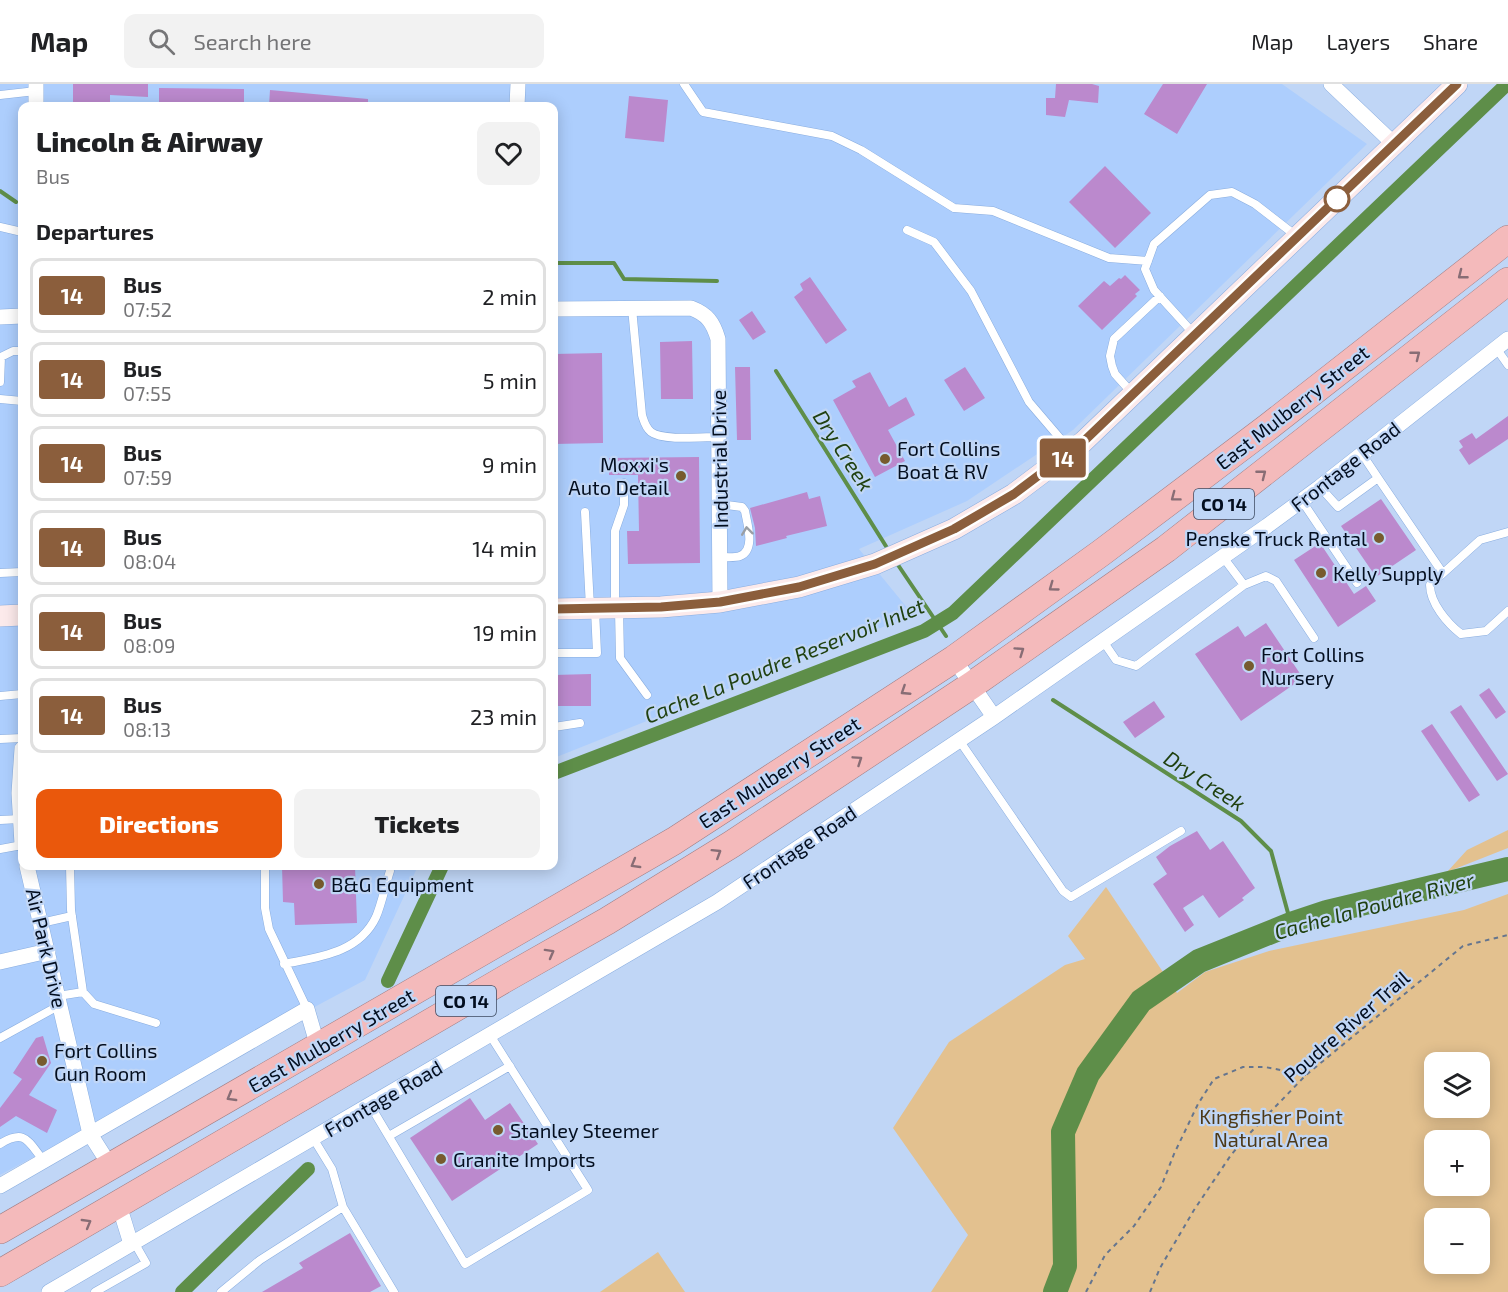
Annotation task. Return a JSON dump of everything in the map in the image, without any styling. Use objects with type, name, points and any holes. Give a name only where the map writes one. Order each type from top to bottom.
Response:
[{"type":"highway","name":"East Mulberry Street","points":[[0,1230],[674,841],[954,659],[1101,553],[1258,434],[1508,239]]},
{"type":"highway","name":"East Mulberry Street","points":[[0,1273],[607,921],[732,844],[972,685],[1166,549],[1508,281]]},
{"type":"highway","points":[[0,1262],[25,1242],[103,1190],[110,1182],[111,1167],[169,1157],[366,1045],[510,976]]},
{"type":"street","points":[[516,102],[518,84]]},
{"type":"street","points":[[1331,84],[1394,144]]},
{"type":"street","points":[[558,609],[661,607],[720,602],[799,587],[891,557],[954,529],[1014,494],[1083,442],[1456,84]]},
{"type":"street","name":"Industrial Drive","points":[[632,309],[691,308],[702,312],[709,318],[718,339],[720,602]]},
{"type":"street","points":[[558,309],[632,309]]},
{"type":"street","points":[[0,317],[18,316]]},
{"type":"street","name":"Frontage Road","points":[[49,1292],[717,902],[994,717],[1302,501],[1502,343]]},
{"type":"street","points":[[0,616],[18,615]]},
{"type":"street","points":[[954,659],[994,717]]},
{"type":"street","name":"Air Park Drive","points":[[28,870],[90,1134],[111,1167]]},
{"type":"street","points":[[0,962],[48,951]]},
{"type":"street","points":[[0,1186],[306,1009],[318,1047]]},
{"type":"street","points":[[119,1205],[133,1243]]},
{"type":"lane","points":[[684,84],[703,112],[832,136],[861,150],[954,208],[993,211],[1109,258],[1148,261]]},
{"type":"lane","points":[[0,95],[36,94]]},
{"type":"lane","points":[[1195,335],[1154,290],[1145,269],[1154,244],[1210,195],[1232,192],[1255,204],[1298,237]]},
{"type":"lane","points":[[0,227],[18,231]]},
{"type":"lane","points":[[907,230],[934,242],[971,291],[1029,402],[1071,451]]},
{"type":"lane","points":[[1133,395],[1115,374],[1112,366],[1110,356],[1114,339],[1160,296]]},
{"type":"lane","points":[[632,309],[642,415],[649,431],[662,436],[719,437]]},
{"type":"lane","points":[[1502,343],[1508,365]]},
{"type":"lane","points":[[0,382],[1,357],[18,351]]},
{"type":"lane","points":[[0,399],[18,401]]},
{"type":"lane","points":[[1362,454],[1442,572]]},
{"type":"lane","points":[[1320,487],[1338,507],[1378,478]]},
{"type":"lane","points":[[558,652],[597,653],[615,531],[624,505],[624,483]]},
{"type":"lane","points":[[1302,501],[1357,583]]},
{"type":"lane","points":[[719,504],[735,505],[742,507],[745,511],[749,544],[747,550],[740,556],[720,557]]},
{"type":"lane","points":[[585,512],[605,608],[620,658],[647,695]]},
{"type":"lane","points":[[1508,532],[1480,540],[1430,585],[1431,598],[1455,630],[1461,634],[1486,631],[1508,611]]},
{"type":"lane","points":[[1223,557],[1244,585]]},
{"type":"lane","points":[[0,573],[18,572]]},
{"type":"lane","points":[[1102,641],[1116,660],[1136,666],[1244,585],[1266,576],[1276,581],[1314,638]]},
{"type":"lane","points":[[0,696],[18,694]]},
{"type":"lane","points":[[558,726],[580,723]]},
{"type":"lane","points":[[0,739],[18,738]]},
{"type":"lane","points":[[959,740],[1062,891],[1071,897],[1181,831]]},
{"type":"lane","points":[[0,820],[18,819]]},
{"type":"lane","points":[[0,849],[18,845]]},
{"type":"lane","points":[[70,870],[72,916],[83,992],[94,1004],[156,1023]]},
{"type":"lane","points":[[265,870],[265,908],[269,929],[306,1009]]},
{"type":"lane","points":[[284,964],[329,955],[351,946],[364,936],[376,917],[390,870]]},
{"type":"lane","points":[[41,923],[72,916]]},
{"type":"lane","points":[[0,1038],[59,1001],[83,992]]},
{"type":"lane","points":[[370,1105],[465,1264],[588,1190],[490,1035]]},
{"type":"lane","points":[[389,1136],[510,1066]]},
{"type":"lane","points":[[0,1144],[10,1137],[25,1138],[44,1161]]},
{"type":"lane","points":[[313,1138],[332,1168],[343,1207],[394,1292]]},
{"type":"lane","points":[[220,1292],[260,1260],[343,1207]]},
{"type":"lane","points":[[95,1292],[146,1263],[133,1243]]},
{"type":"path","name":"Poudre River Trail","points":[[1150,1292],[1160,1268],[1194,1210],[1231,1155],[1306,1075],[1463,946],[1508,935]]},
{"type":"path","points":[[1086,1292],[1105,1255],[1134,1226],[1161,1187],[1188,1124],[1214,1079],[1243,1067],[1265,1067],[1306,1075]]},
{"type":"shaded area","points":[[0,84],[1282,84],[1367,144],[1073,430],[967,501],[859,549],[913,615],[558,756],[558,102],[18,102],[18,870],[416,870],[365,980],[0,1175]]},
{"type":"green space","points":[[1508,830],[1508,848],[1447,872],[1467,850]]},
{"type":"green space","name":"Kingfisher Point Natural Area","points":[[1106,887],[1177,993],[1205,972],[1269,951],[1464,910],[1508,894],[1508,1292],[931,1292],[968,1235],[893,1128],[949,1042],[1065,965],[1085,959],[1068,936]]},
{"type":"green space","points":[[658,1252],[685,1292],[600,1292]]},
{"type":"building","points":[[73,84],[148,84],[148,97],[110,95],[110,102],[73,102]]},
{"type":"building","points":[[1056,84],[1099,86],[1098,103],[1069,100],[1065,117],[1046,115],[1046,98],[1055,98]]},
{"type":"building","points":[[1163,84],[1207,84],[1177,134],[1144,114]]},
{"type":"building","points":[[159,88],[244,89],[244,102],[159,102]]},
{"type":"building","points":[[270,90],[368,99],[368,102],[269,102]]},
{"type":"building","points":[[629,96],[668,100],[664,142],[625,138]]},
{"type":"building","points":[[1105,166],[1151,213],[1115,248],[1069,202]]},
{"type":"building","points":[[1125,275],[1140,290],[1135,294],[1137,296],[1102,330],[1078,306],[1104,281],[1110,286]]},
{"type":"building","points":[[810,277],[847,330],[826,344],[794,297],[803,290],[800,284]]},
{"type":"building","points":[[752,311],[766,332],[753,340],[739,320]]},
{"type":"building","points":[[692,341],[693,399],[661,399],[660,342]]},
{"type":"building","points":[[602,353],[603,443],[558,444],[558,354]]},
{"type":"building","points":[[735,367],[750,367],[751,440],[737,440]]},
{"type":"building","points":[[965,367],[985,398],[964,411],[944,380]]},
{"type":"building","points":[[870,372],[889,407],[906,397],[915,415],[888,430],[905,461],[875,477],[833,400],[856,387],[852,381]]},
{"type":"building","points":[[1508,416],[1508,439],[1469,465],[1459,450],[1463,447],[1459,441],[1472,433],[1476,439]]},
{"type":"building","points":[[699,457],[700,563],[628,564],[627,531],[639,531],[638,475],[609,475],[609,458]]},
{"type":"building","points":[[807,492],[809,499],[820,496],[827,526],[756,546],[755,528],[750,508]]},
{"type":"building","name":"Penske Truck Rental","points":[[1381,499],[1416,550],[1376,577],[1341,526]]},
{"type":"building","name":"Kelly Supply","points":[[1320,543],[1354,594],[1366,586],[1376,601],[1338,627],[1294,560]]},
{"type":"building","name":"Fort Collins Nursery","points":[[1266,623],[1303,678],[1241,721],[1195,654],[1238,626],[1245,637]]},
{"type":"building","points":[[591,674],[591,706],[558,706],[558,675]]},
{"type":"building","points":[[1489,688],[1506,712],[1496,719],[1479,695]]},
{"type":"building","points":[[1154,701],[1165,717],[1135,738],[1123,722]]},
{"type":"building","points":[[1461,705],[1508,774],[1497,781],[1450,712]]},
{"type":"building","points":[[1432,724],[1480,795],[1469,802],[1421,731]]},
{"type":"building","points":[[1197,831],[1210,850],[1223,841],[1255,888],[1242,898],[1244,900],[1219,918],[1203,895],[1183,908],[1194,925],[1185,932],[1153,884],[1167,874],[1156,857]]},
{"type":"building","name":"B&G Equipment","points":[[282,870],[355,870],[357,923],[295,925],[294,903],[283,902]]},
{"type":"building","points":[[43,1036],[51,1063],[29,1095],[57,1110],[47,1133],[16,1116],[0,1127],[0,1108],[22,1079],[13,1073],[36,1038]]},
{"type":"building","points":[[470,1098],[485,1120],[510,1103],[538,1144],[452,1201],[410,1138]]},
{"type":"building","points":[[350,1233],[381,1286],[370,1292],[262,1292],[303,1268],[299,1263]]},
{"type":"waterway","name":"Cache La Poudre Reservoir Inlet","points":[[558,771],[924,631],[953,613],[1507,84]]},
{"type":"waterway","name":"Dry Creek","points":[[0,191],[16,202]]},
{"type":"waterway","name":"Dry Creek","points":[[558,263],[614,263],[624,279],[717,281]]},
{"type":"waterway","name":"Dry Creek","points":[[776,371],[889,551]]},
{"type":"waterway","name":"Dry Creek","points":[[896,562],[946,636]]},
{"type":"waterway","name":"Dry Creek","points":[[1053,700],[1241,821],[1271,851],[1291,924]]},
{"type":"waterway","name":"Cache la Poudre River","points":[[1055,1292],[1065,1266],[1063,1132],[1088,1074],[1141,1001],[1199,961],[1291,924],[1327,912],[1508,869]]},
{"type":"waterway","name":"Cache La Poudre Reservoir Inlet","points":[[388,981],[440,870]]},
{"type":"waterway","name":"Cache La Poudre Reservoir Inlet","points":[[182,1292],[308,1169]]},
{"type":"bus line","name":"14","points":[[558,609],[661,607],[720,602],[799,587],[875,564],[954,529],[1014,494],[1083,442],[1457,84]]},
{"type":"place","name":"Fort Collins Boat & RV","points":[[885,459]]},
{"type":"place","name":"Moxxi's Auto Detail","points":[[681,476]]},
{"type":"place","name":"Penske Truck Rental","points":[[1379,538]]},
{"type":"place","name":"Kelly Supply","points":[[1321,573]]},
{"type":"place","name":"Fort Collins Nursery","points":[[1249,666]]},
{"type":"place","name":"B&G Equipment","points":[[319,884]]},
{"type":"place","name":"Fort Collins Gun Room","points":[[42,1061]]},
{"type":"place","name":"Stanley Steemer","points":[[498,1130]]},
{"type":"place","name":"Granite Imports","points":[[441,1159]]}]
